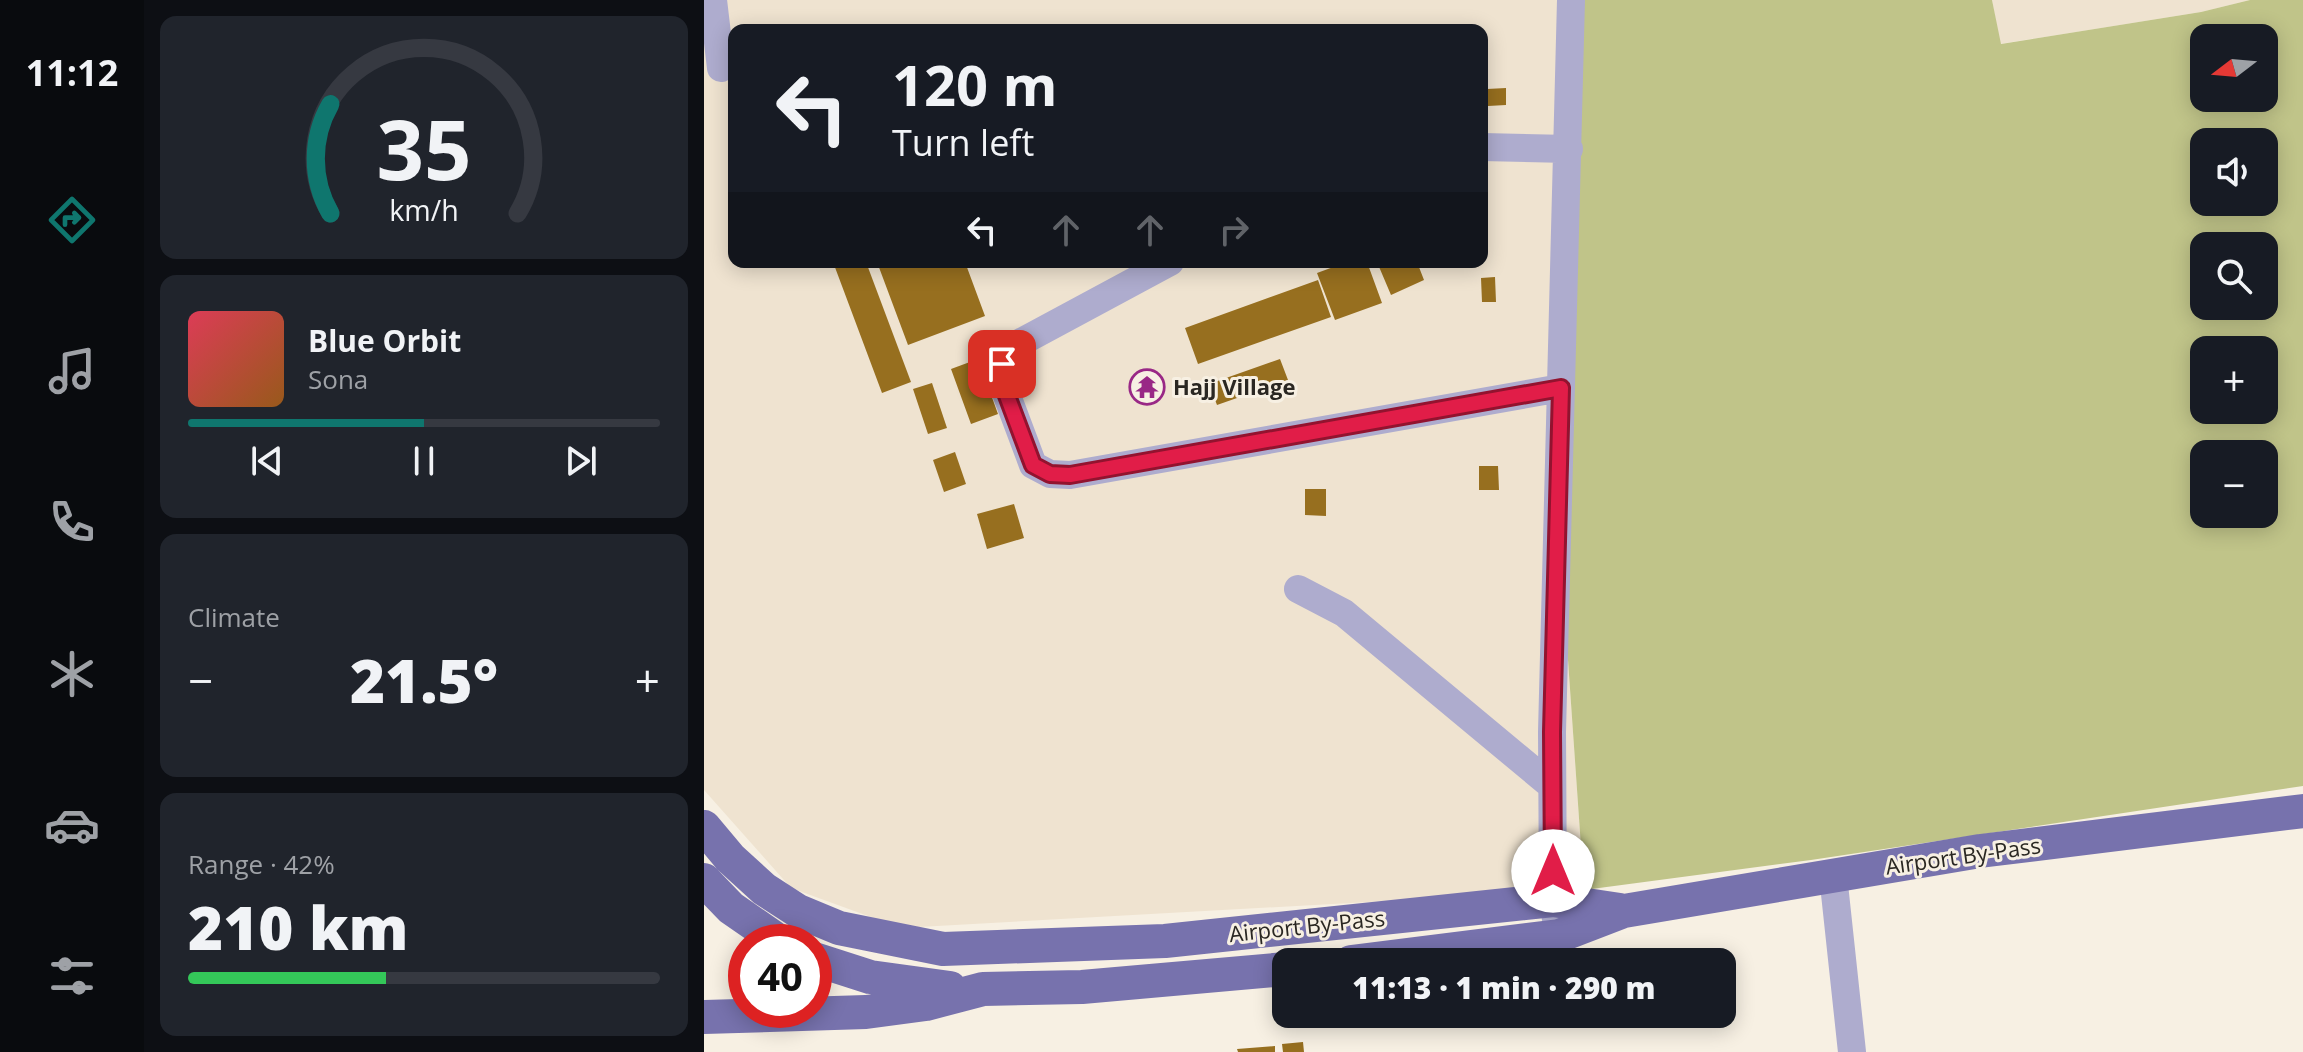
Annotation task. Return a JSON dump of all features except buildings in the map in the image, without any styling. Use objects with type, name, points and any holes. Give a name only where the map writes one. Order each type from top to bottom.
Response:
[{"type":"main road","name":"Airport By-Pass","points":[[1463,948],[1559,936],[1624,911],[1980,851],[2303,811]]},
{"type":"main road","name":"Airport By-Pass","points":[[704,827],[730,858],[764,889],[798,911],[839,928],[943,949],[1165,941],[1553,900],[1624,911]]},
{"type":"main road","points":[[704,880],[731,908],[754,924]]},
{"type":"main road","points":[[832,965],[870,977],[935,987],[983,989]]},
{"type":"main road","name":"Airport By-Pass","points":[[704,1017],[866,1012],[926,1004],[983,989],[1082,987],[1272,970]]},
{"type":"street","points":[[713,0],[721,68]]},
{"type":"street","points":[[1559,936],[1553,900],[1552,786],[1571,0]]},
{"type":"street","points":[[1488,147],[1569,149]]},
{"type":"street","points":[[1159,268],[1012,347],[1002,364],[1003,385],[1033,465],[1050,474],[1070,475],[1561,388]]},
{"type":"street","points":[[1298,589],[1344,613],[1552,786]]},
{"type":"street","points":[[1833,875],[1852,1052]]},
{"type":"shaded area","points":[[704,0],[1570,0],[1554,459],[1584,890],[901,928],[791,888],[704,790]]},
{"type":"shaded area","points":[[1992,0],[2250,0],[2201,12],[2000,44]]},
{"type":"green space","points":[[1570,0],[1992,0],[2001,44],[2201,12],[2250,0],[2303,0],[2303,786],[1811,860],[1584,890],[1554,459]]},
{"type":"place","name":"Hajj Village","points":[[1147,387]]},
{"type":"route","points":[[1002,364],[1003,385],[1033,465],[1050,474],[1070,475],[1561,388],[1552,732],[1553,871]]}]
